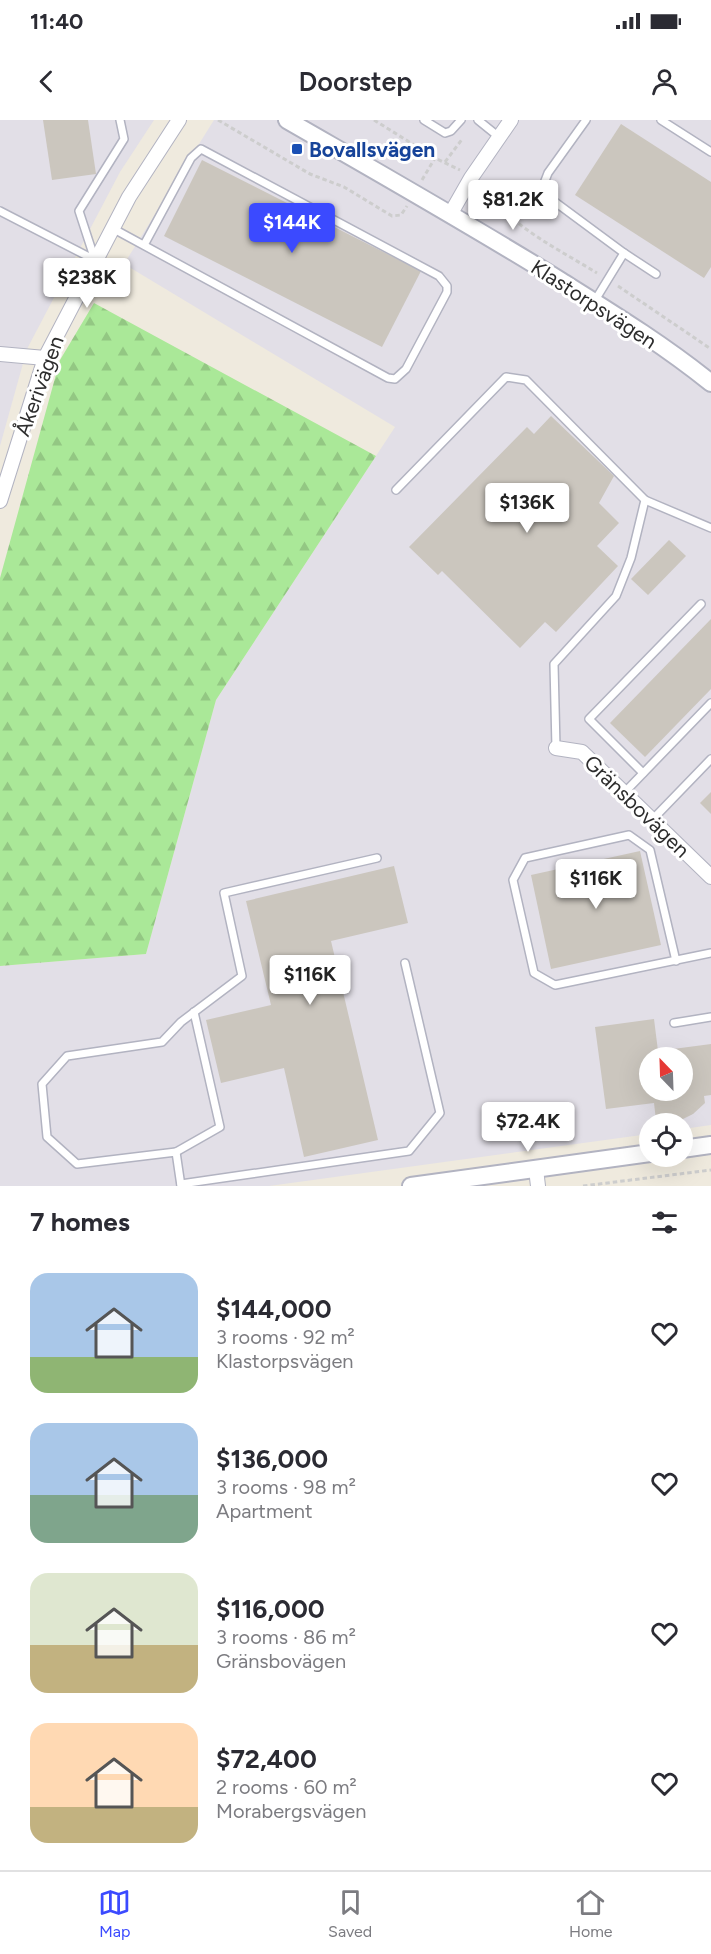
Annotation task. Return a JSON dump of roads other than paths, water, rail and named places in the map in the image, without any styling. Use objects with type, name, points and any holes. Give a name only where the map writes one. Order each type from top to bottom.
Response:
[{"type":"street","name":"Åkerivägen","points":[[0,501],[45,358],[112,228],[179,120]]},
{"type":"street","name":"Klastorpsvägen","points":[[287,120],[451,213],[594,302],[711,383]]},
{"type":"street","points":[[451,213],[471,177],[510,120]]},
{"type":"street","points":[[0,354],[45,358]]},
{"type":"street","name":"Gränsbovägen","points":[[556,748],[582,752],[711,877]]},
{"type":"street","points":[[693,1147],[711,1145]]},
{"type":"street","points":[[411,1186],[639,1155]]},
{"type":"street","points":[[536,1169],[538,1186]]},
{"type":"lane","points":[[95,260],[80,211],[124,139],[120,120]]},
{"type":"lane","points":[[424,120],[445,133],[451,131],[462,120]]},
{"type":"lane","points":[[478,120],[499,137]]},
{"type":"lane","points":[[586,120],[548,173],[543,186],[551,199],[656,274]]},
{"type":"lane","points":[[661,120],[711,152]]},
{"type":"lane","points":[[112,228],[388,378],[395,379],[406,369],[447,292],[447,285],[439,276],[201,149],[191,158],[144,245]]},
{"type":"lane","points":[[0,211],[95,260]]},
{"type":"lane","points":[[594,302],[624,253]]},
{"type":"lane","points":[[396,490],[506,377],[526,380],[645,500],[711,528]]},
{"type":"lane","points":[[556,748],[554,664],[616,596],[631,558],[645,500]]},
{"type":"lane","points":[[643,773],[589,719],[701,604]]},
{"type":"lane","points":[[624,793],[711,703]]},
{"type":"lane","points":[[652,820],[711,759]]},
{"type":"lane","points":[[676,961],[650,850],[629,835],[525,858],[513,880],[534,974],[555,985],[676,961],[711,953]]},
{"type":"lane","points":[[194,1012],[220,1127],[176,1152],[77,1164],[47,1137],[42,1084],[67,1056],[162,1042],[194,1012],[242,976],[224,892],[377,858]]},
{"type":"lane","points":[[176,1152],[181,1185],[409,1151],[440,1113],[405,963]]},
{"type":"lane","points":[[674,1023],[711,1017]]},
{"type":"place","name":"Bovallsvägen","points":[[297,149]]}]
